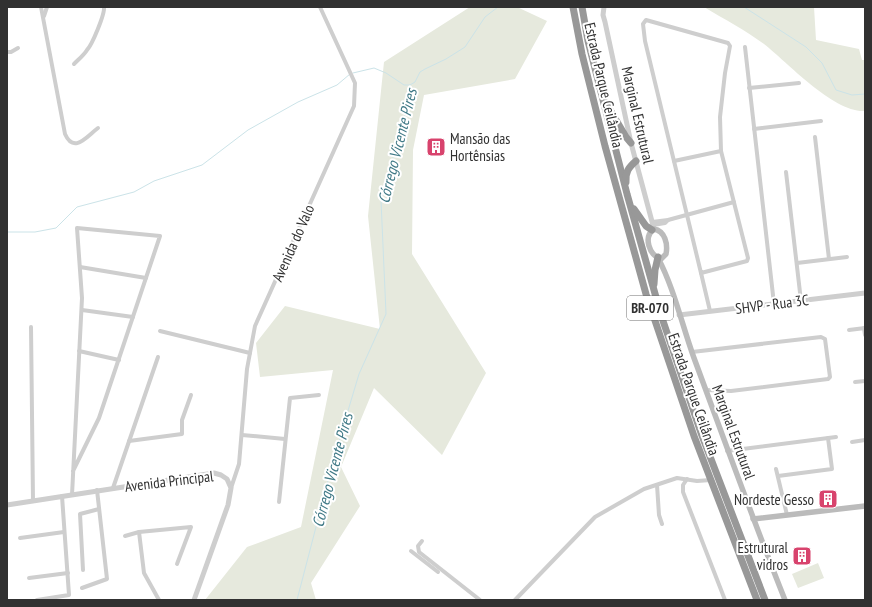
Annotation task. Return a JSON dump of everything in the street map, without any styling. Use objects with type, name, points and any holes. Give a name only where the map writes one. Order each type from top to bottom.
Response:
[{"type":"highway","name":"Estrada Parque Ceilândia","points":[[573,7],[582,54],[605,146],[646,294],[694,436],[757,600]]},
{"type":"highway","name":"Estrada Parque Ceilândia","points":[[582,7],[588,41],[628,198],[654,291],[701,433],[765,600]]},
{"type":"highway","points":[[602,96],[631,143]]},
{"type":"highway","points":[[636,161],[628,168],[626,178],[628,198],[641,221],[646,226],[653,226]]},
{"type":"highway","points":[[654,291],[655,270],[660,257]]},
{"type":"main road","points":[[653,226],[661,232],[666,241],[667,251],[660,257],[652,252],[649,246],[649,236],[653,226]]},
{"type":"main road","name":"Marginal Estrutural","points":[[660,257],[727,451],[784,600]]},
{"type":"main road","points":[[753,519],[865,506]]},
{"type":"street","points":[[41,7],[65,134],[68,142],[72,144],[79,143],[98,128]]},
{"type":"street","points":[[43,17],[47,7]]},
{"type":"street","points":[[74,64],[88,49],[101,21],[105,9],[104,7]]},
{"type":"street","name":"Avenida do Valo","points":[[232,488],[239,464],[247,369],[255,326],[354,106],[356,84],[320,7]]},
{"type":"street","name":"Marginal Estrutural","points":[[604,7],[603,15],[631,143],[653,226]]},
{"type":"street","points":[[701,273],[748,260],[721,151],[720,118],[725,73],[730,48],[729,44],[646,20],[643,24],[645,41],[710,311]]},
{"type":"street","points":[[744,46],[774,304]]},
{"type":"street","points":[[7,52],[11,52],[18,48]]},
{"type":"street","points":[[749,88],[799,83]]},
{"type":"street","points":[[754,129],[821,121]]},
{"type":"street","points":[[815,137],[829,259]]},
{"type":"street","points":[[674,161],[721,151]]},
{"type":"street","points":[[786,172],[801,301]]},
{"type":"street","points":[[653,226],[665,223],[668,220],[734,202]]},
{"type":"street","points":[[72,495],[73,471],[79,351],[82,310],[76,228],[160,236],[99,418],[73,471]]},
{"type":"street","points":[[797,263],[847,257]]},
{"type":"street","points":[[80,267],[146,278]]},
{"type":"street","name":"SHVP - Rua 3C","points":[[680,315],[865,293]]},
{"type":"street","points":[[82,310],[133,317]]},
{"type":"street","points":[[31,328],[34,501]]},
{"type":"street","points":[[849,330],[865,328],[865,335]]},
{"type":"street","points":[[160,331],[250,353]]},
{"type":"street","points":[[692,352],[821,337],[825,339],[830,377],[828,379],[731,391],[706,390]]},
{"type":"street","points":[[79,351],[119,360]]},
{"type":"street","points":[[113,488],[158,357]]},
{"type":"street","points":[[855,382],[865,381]]},
{"type":"street","points":[[129,441],[182,434],[182,420],[191,395]]},
{"type":"street","points":[[279,502],[290,398],[319,395]]},
{"type":"street","points":[[242,436],[285,439]]},
{"type":"street","points":[[727,451],[836,437]]},
{"type":"street","points":[[778,476],[832,469],[828,438]]},
{"type":"street","points":[[852,442],[865,440]]},
{"type":"street","points":[[776,469],[786,515]]},
{"type":"street","name":"Avenida Principal","points":[[7,505],[214,473],[221,475],[227,479],[232,488],[228,505],[194,600]]},
{"type":"street","points":[[515,600],[595,517],[644,489],[677,478],[687,480],[711,480]]},
{"type":"street","points":[[687,480],[683,485],[683,492],[725,600]]},
{"type":"street","points":[[657,485],[662,524]]},
{"type":"street","points":[[82,588],[107,579],[97,490]]},
{"type":"street","points":[[36,600],[60,598],[69,595],[62,496]]},
{"type":"street","points":[[83,570],[80,514],[99,509]]},
{"type":"street","points":[[126,536],[139,532],[191,527],[177,564]]},
{"type":"street","points":[[20,538],[64,532]]},
{"type":"street","points":[[139,532],[144,573],[159,600]]},
{"type":"street","points":[[422,541],[418,546],[419,552],[480,600]]},
{"type":"street","points":[[411,551],[475,600]]},
{"type":"street","points":[[29,578],[68,573]]},
{"type":"shaded area","points":[[470,7],[517,7],[547,21],[515,79],[424,95],[413,150],[412,254],[486,373],[442,455],[374,388],[341,467],[360,506],[311,583],[316,600],[205,600],[247,547],[301,527],[333,370],[260,377],[256,343],[285,306],[380,329],[368,216],[384,62]]},
{"type":"shaded area","points":[[704,7],[814,7],[816,40],[859,49],[862,60],[865,60],[865,111],[853,109],[840,104],[826,96],[764,44],[742,29]]},
{"type":"shaded area","points":[[818,563],[824,578],[798,588],[792,574]]},
{"type":"waterway","name":"Córrego Vicente Pires","points":[[353,73],[374,68],[386,73],[404,85],[410,85],[415,82],[420,72],[446,59],[465,47],[485,17],[498,7]]},
{"type":"waterway","name":"Córrego Vicente Pires","points":[[744,7],[806,47],[822,63],[836,90],[852,95],[865,94]]},
{"type":"waterway","points":[[7,232],[35,232],[56,228],[77,207],[134,192],[154,181],[202,165],[248,130],[298,102],[337,85],[350,74]]},
{"type":"waterway","name":"Córrego Vicente Pires","points":[[297,600],[335,454],[359,374],[386,314],[381,200],[406,112],[410,85]]},
{"type":"place","name":"Mansão das Hortênsias","points":[[436,147]]},
{"type":"place","name":"Nordeste Gesso","points":[[828,499]]},
{"type":"place","name":"Estrutural vidros","points":[[802,556]]}]
